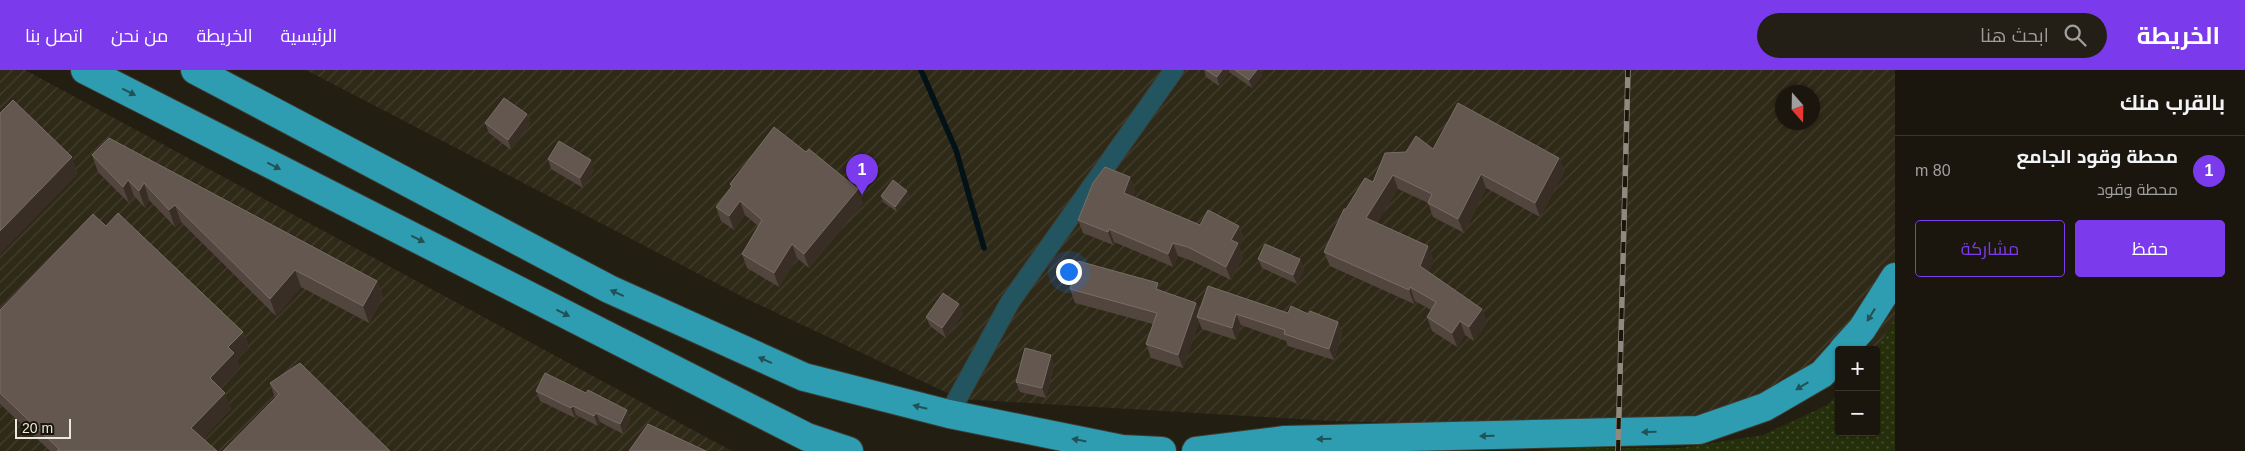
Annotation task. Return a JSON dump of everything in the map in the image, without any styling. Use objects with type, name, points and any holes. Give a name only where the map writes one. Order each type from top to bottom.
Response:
[{"type":"highway","points":[[85,70],[811,444],[849,451]]},
{"type":"highway","points":[[194,70],[609,289],[804,377],[949,414],[1122,449],[1162,451]]},
{"type":"highway","points":[[1847,346],[1862,329],[1895,277]]},
{"type":"highway","points":[[1196,451],[1285,440],[1698,430],[1765,407],[1822,374],[1835,359]]},
{"type":"street","points":[[949,414],[1010,302],[1174,70]]},
{"type":"shaded area","points":[[0,70],[25,70],[732,451],[0,451]]},
{"type":"shaded area","points":[[306,70],[1895,70],[1895,350],[1880,358],[1880,346],[1835,346],[1835,382],[1743,431],[1333,421],[960,399],[745,298]]},
{"type":"green space","points":[[1895,318],[1895,451],[1537,451],[1576,448],[1680,448],[1763,435],[1827,405],[1835,397],[1835,436],[1880,436],[1880,346],[1878,346]]},
{"type":"building","points":[[1206,70],[1222,70],[1217,77]]},
{"type":"building","points":[[1235,70],[1257,70],[1249,80]]},
{"type":"building","points":[[504,98],[527,114],[508,140],[485,123]]},
{"type":"building","points":[[13,100],[72,157],[0,231],[0,113]]},
{"type":"building","points":[[1458,103],[1559,158],[1535,203],[1481,174],[1458,219],[1428,203],[1432,194],[1393,175],[1366,218],[1428,246],[1420,266],[1482,309],[1469,327],[1460,321],[1452,333],[1427,317],[1436,302],[1410,287],[1409,290],[1324,252],[1344,209],[1346,209],[1365,178],[1373,182],[1385,153],[1406,152],[1416,136],[1433,149]]},
{"type":"building","points":[[774,127],[806,152],[809,149],[858,189],[804,254],[792,244],[774,273],[742,254],[762,220],[740,201],[729,216],[716,207],[732,186],[730,184]]},
{"type":"building","points":[[109,138],[377,281],[363,306],[295,270],[270,299],[175,205],[169,210],[144,183],[139,191],[128,180],[123,187],[92,155]]},
{"type":"building","points":[[559,141],[591,160],[580,178],[548,159]]},
{"type":"building","points":[[1105,167],[1130,177],[1124,193],[1200,225],[1208,210],[1239,226],[1231,240],[1238,243],[1226,267],[1188,247],[1173,243],[1168,254],[1109,229],[1108,232],[1078,220],[1093,183]]},
{"type":"building","points":[[893,180],[907,191],[895,207],[881,196]]},
{"type":"building","points":[[118,213],[243,332],[228,347],[234,353],[210,378],[225,393],[191,428],[217,451],[57,451],[59,449],[0,393],[0,310],[93,214],[106,226]]},
{"type":"building","points":[[1265,244],[1300,259],[1293,275],[1258,259]]},
{"type":"building","points":[[1078,261],[1158,283],[1156,289],[1196,303],[1178,355],[1146,344],[1157,313],[1070,289]]},
{"type":"building","points":[[1208,286],[1288,313],[1291,306],[1308,314],[1310,311],[1338,322],[1329,349],[1284,334],[1285,330],[1236,314],[1232,328],[1197,317]]},
{"type":"building","points":[[943,293],[959,304],[942,328],[926,317]]},
{"type":"building","points":[[1025,348],[1051,355],[1042,388],[1016,382]]},
{"type":"building","points":[[300,363],[390,451],[223,451],[279,394],[270,383]]},
{"type":"building","points":[[545,373],[586,393],[588,390],[627,410],[620,424],[596,413],[594,416],[573,406],[571,408],[536,391]]},
{"type":"building","points":[[648,424],[706,451],[629,451]]},
{"type":"waterway","points":[[921,70],[956,150],[984,248]]},
{"type":"railway","points":[[1618,451],[1628,70]]},
{"type":"place","name":"محطة وقود الجامع","points":[[862,195]]}]
